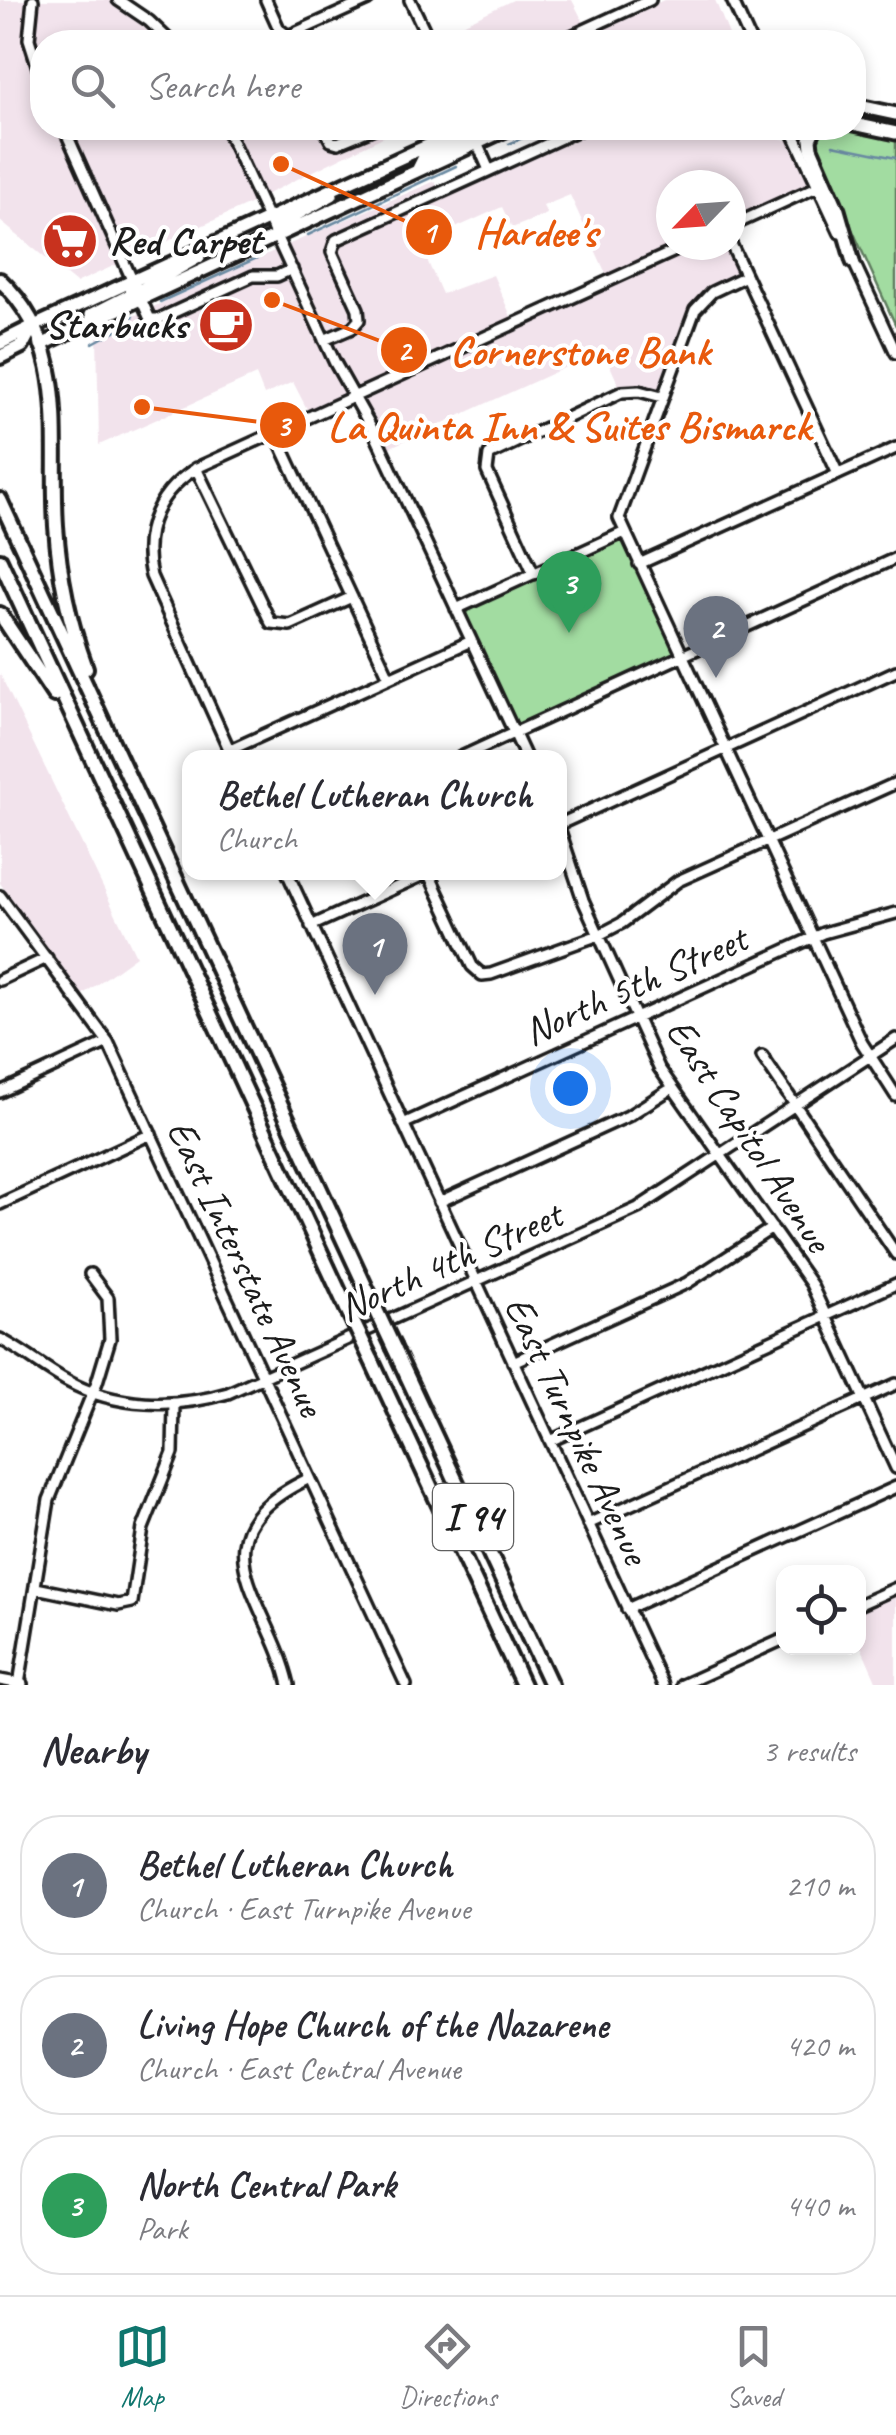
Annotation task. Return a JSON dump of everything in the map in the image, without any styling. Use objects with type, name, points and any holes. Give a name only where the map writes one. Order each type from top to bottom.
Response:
[{"type":"highway","points":[[0,280],[23,307],[55,391],[56,532],[72,622],[84,664],[167,859]]},
{"type":"highway","points":[[2,343],[32,327]]},
{"type":"highway","points":[[0,361],[22,346],[32,327]]},
{"type":"highway","points":[[0,361],[41,346]]},
{"type":"highway","name":"I 94","points":[[0,500],[551,1685]]},
{"type":"highway","name":"I 94","points":[[0,560],[523,1685]]},
{"type":"highway","points":[[0,614],[67,716],[122,822]]},
{"type":"main road","points":[[866,108],[896,114]]},
{"type":"main road","points":[[866,127],[896,133]]},
{"type":"main road","points":[[41,346],[183,280],[352,181],[442,140]]},
{"type":"main road","points":[[417,171],[424,159],[463,140]]},
{"type":"main road","points":[[32,327],[214,245],[273,228],[484,140]]},
{"type":"main road","points":[[810,140],[854,262]]},
{"type":"main road","points":[[141,300],[142,290],[189,265],[214,245]]},
{"type":"main road","points":[[23,307],[38,315],[95,292],[135,287],[130,295],[92,314],[82,326]]},
{"type":"street","points":[[30,42],[33,0]]},
{"type":"street","points":[[118,0],[158,30]]},
{"type":"street","points":[[266,0],[280,30]]},
{"type":"street","points":[[302,30],[368,0]]},
{"type":"street","points":[[410,0],[424,30]]},
{"type":"street","points":[[584,30],[650,0]]},
{"type":"street","points":[[732,0],[746,30]]},
{"type":"street","points":[[743,25],[743,30]]},
{"type":"street","points":[[69,140],[128,285]]},
{"type":"street","points":[[232,140],[324,340],[375,434],[522,750]]},
{"type":"street","points":[[324,340],[352,328],[360,320],[333,255],[334,242],[556,140]]},
{"type":"street","points":[[798,140],[896,353]]},
{"type":"street","points":[[477,143],[489,170]]},
{"type":"street","points":[[746,219],[819,186]]},
{"type":"street","points":[[230,750],[156,590],[148,560],[148,535],[156,509],[172,487],[196,468],[656,259]]},
{"type":"street","points":[[738,260],[838,474]]},
{"type":"street","points":[[141,300],[150,318],[159,319],[254,276],[277,276],[292,270]]},
{"type":"street","points":[[746,276],[712,292],[697,306],[620,510],[620,522],[869,1055],[896,1096]]},
{"type":"street","points":[[534,574],[487,471],[489,454],[622,392],[640,390],[662,397]]},
{"type":"street","points":[[276,432],[390,677]]},
{"type":"street","points":[[639,564],[896,448]]},
{"type":"street","points":[[196,468],[271,623],[290,625],[352,597]]},
{"type":"street","points":[[456,609],[625,532]]},
{"type":"street","points":[[476,750],[896,558]]},
{"type":"street","points":[[240,750],[471,640]]},
{"type":"street","points":[[567,824],[896,671]]},
{"type":"street","points":[[431,880],[472,966],[482,975],[598,936],[622,924],[673,884],[896,782]]},
{"type":"street","name":"East Capitol Avenue","points":[[567,850],[582,900],[672,1088],[805,1275],[896,1468]]},
{"type":"street","name":"East Turnpike Avenue","points":[[290,880],[662,1685]]},
{"type":"street","points":[[312,926],[413,880]]},
{"type":"street","name":"East Interstate Avenue","points":[[0,896],[108,1042],[406,1685]]},
{"type":"street","name":"North 5th Street","points":[[403,1124],[813,937],[896,913]]},
{"type":"street","points":[[0,980],[47,958]]},
{"type":"street","name":"North 4th Street","points":[[0,1339],[92,1392],[138,1403],[174,1404],[218,1396],[625,1215],[896,1039]]},
{"type":"street","points":[[0,1092],[108,1042]]},
{"type":"street","points":[[762,1056],[896,1254]]},
{"type":"street","points":[[439,1202],[628,1116],[672,1088]]},
{"type":"street","points":[[0,1204],[151,1134]]},
{"type":"street","points":[[513,1362],[687,1283],[772,1228]]},
{"type":"street","points":[[0,1680],[22,1684],[50,1500],[108,1349],[108,1298],[90,1274]]},
{"type":"street","points":[[550,1441],[896,1284]]},
{"type":"street","points":[[588,1524],[896,1384]]},
{"type":"street","points":[[36,1588],[118,1605],[132,1602],[142,1528],[172,1453],[174,1404]]},
{"type":"street","points":[[289,1685],[248,1588],[244,1554],[250,1530],[264,1508],[284,1491],[310,1478]]},
{"type":"street","points":[[628,1609],[896,1487]]},
{"type":"street","points":[[866,1601],[896,1588]]},
{"type":"street","points":[[682,1685],[776,1643]]},
{"type":"shaded area","points":[[0,0],[113,0],[150,30],[30,30],[30,140],[226,140],[254,202],[76,283],[0,221]]},
{"type":"shaded area","points":[[513,0],[572,0],[587,30],[450,30]]},
{"type":"shaded area","points":[[664,0],[715,0],[727,30],[596,30]]},
{"type":"shaded area","points":[[239,140],[377,140],[263,196]]},
{"type":"shaded area","points":[[569,140],[787,140],[791,141],[811,186],[746,215],[746,170],[656,170],[656,260],[735,260],[742,274],[708,288],[698,297],[660,390],[620,388],[603,350],[380,452],[348,396],[309,413],[293,382],[264,395],[256,375],[99,445],[97,333],[435,181],[441,194]],"holes":[[[570,195],[608,278],[513,321],[493,275],[442,294],[420,244],[502,207],[512,228],[547,214],[543,206]]]},
{"type":"shaded area","points":[[0,674],[136,956],[82,995],[0,883]]},
{"type":"shaded area","points":[[896,1593],[896,1685],[878,1685],[865,1655],[866,1607]]},
{"type":"green space","points":[[866,134],[896,140],[896,326],[813,143],[866,140]]},
{"type":"green space","points":[[625,532],[682,656],[514,733],[456,609]]},
{"type":"waterway","points":[[509,144],[518,140]]},
{"type":"waterway","points":[[833,145],[896,158]]},
{"type":"waterway","points":[[308,235],[456,166]]},
{"type":"waterway","points":[[160,302],[259,257]]},
{"type":"waterway","points":[[93,343],[126,325],[133,316]]},
{"type":"place","name":"Hardee's","points":[[281,164]]},
{"type":"place","name":"Red Carpet","points":[[70,241]]},
{"type":"place","name":"Cornerstone Bank","points":[[272,300]]},
{"type":"place","name":"Starbucks","points":[[226,325]]},
{"type":"place","name":"La Quinta Inn & Suites Bismarck","points":[[142,407]]},
{"type":"place","name":"North Central Park","points":[[569,633]]},
{"type":"place","name":"Living Hope Church of the Nazarene","points":[[716,678]]},
{"type":"place","name":"Bethel Lutheran Church","points":[[375,995]]}]
